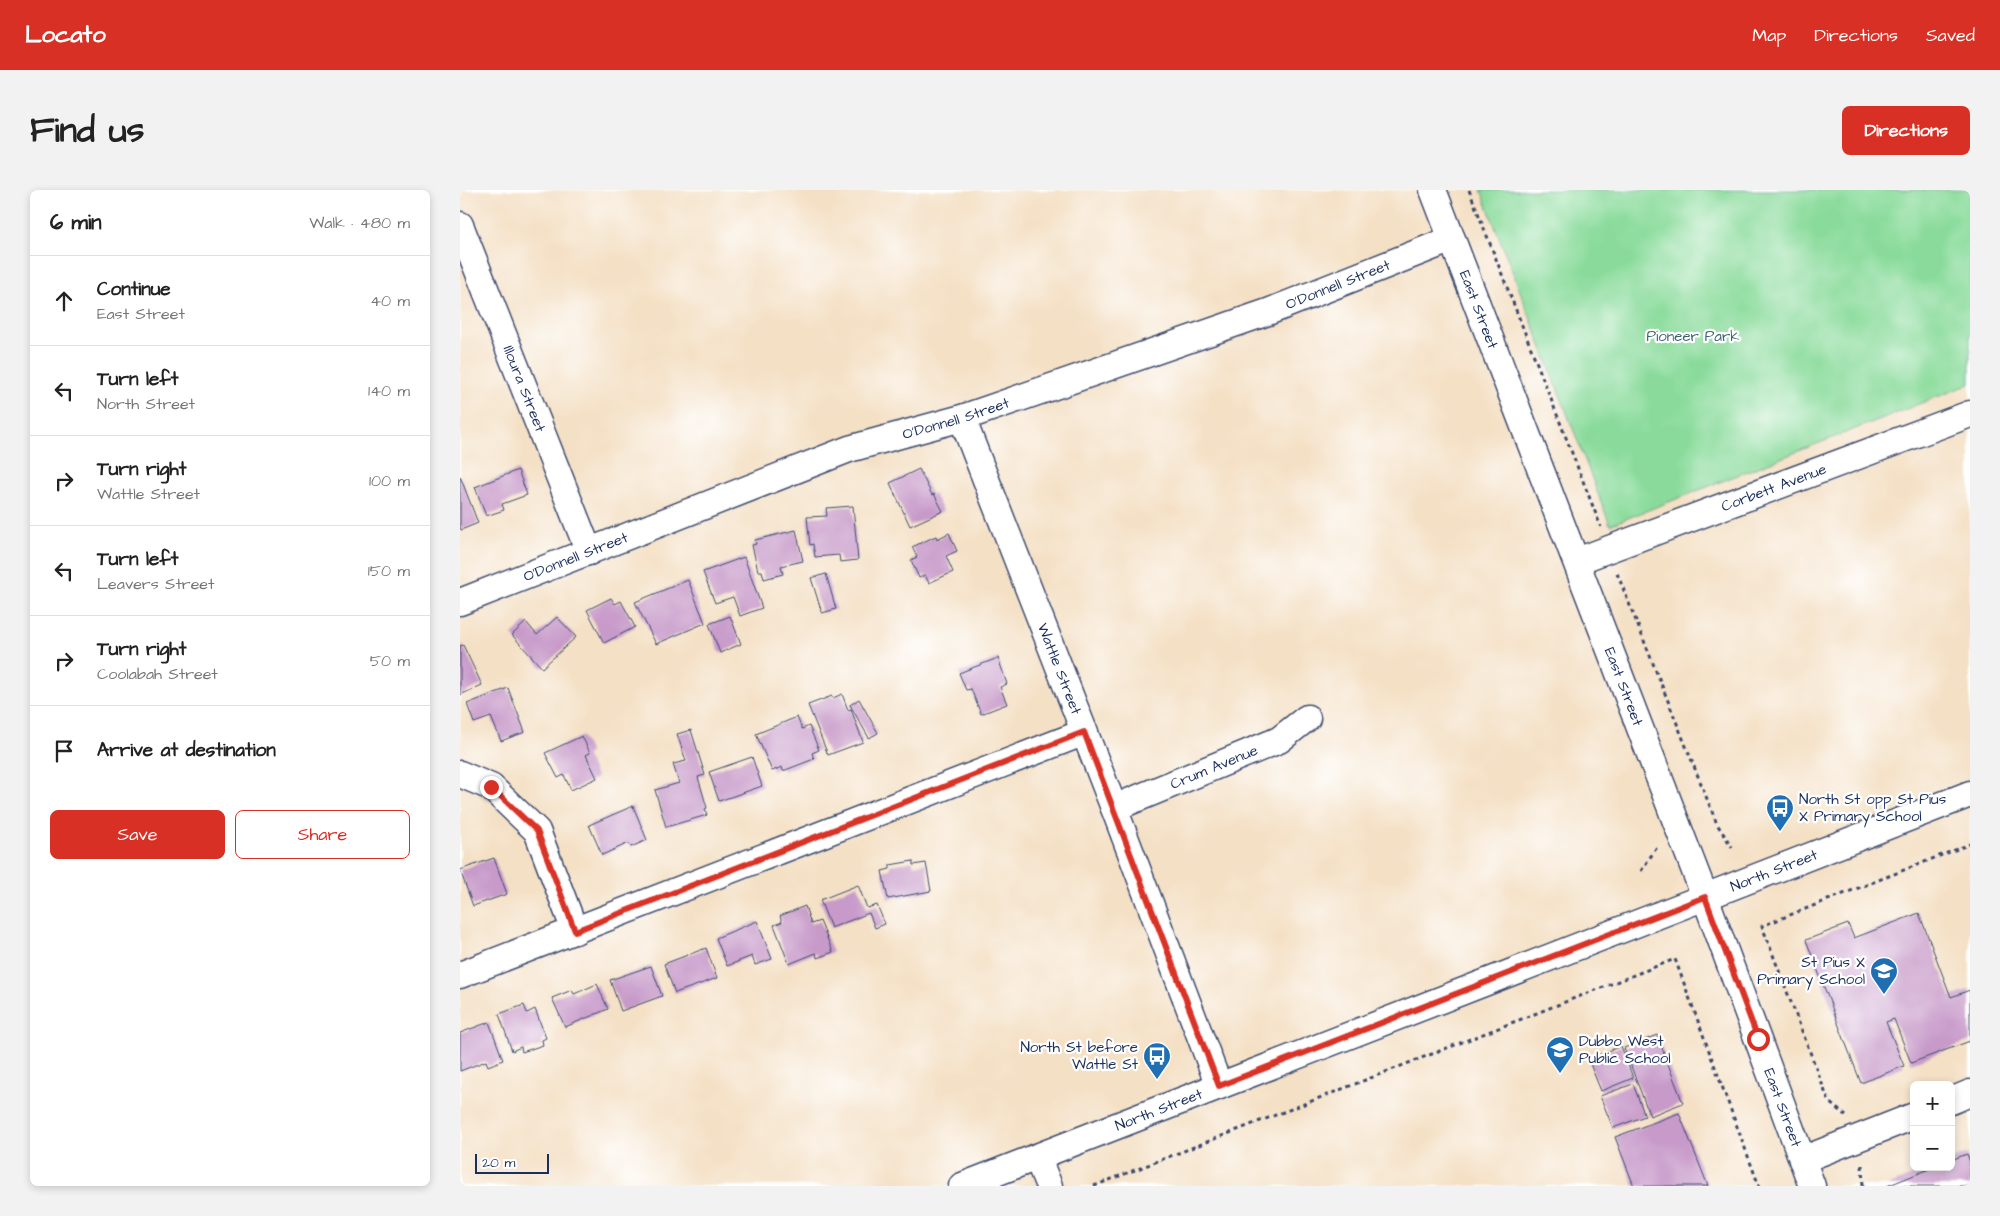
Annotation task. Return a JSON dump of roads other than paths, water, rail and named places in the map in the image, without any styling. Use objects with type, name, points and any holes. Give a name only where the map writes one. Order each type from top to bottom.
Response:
[{"type":"street","name":"East Street","points":[[1433,190],[1577,560],[1812,1186]]},
{"type":"street","name":"Illoura Street","points":[[460,225],[589,552]]},
{"type":"street","name":"O'Donnell Street","points":[[460,602],[849,449],[962,418],[1268,312],[1452,239]]},
{"type":"street","name":"Corbett Avenue","points":[[1577,560],[1970,414]]},
{"type":"street","name":"Wattle Street","points":[[962,418],[1114,808],[1219,1086]]},
{"type":"street","name":"Crum Avenue","points":[[1114,808],[1279,740],[1307,718]]},
{"type":"street","points":[[460,975],[1084,732]]},
{"type":"street","points":[[460,774],[491,787],[537,831],[575,931]]},
{"type":"street","name":"North Street","points":[[962,1186],[1970,794]]},
{"type":"street","points":[[1955,1099],[1970,1093]]},
{"type":"street","points":[[1802,1160],[1910,1118]]},
{"type":"street","points":[[1038,1157],[1049,1186]]},
{"type":"place","name":"North St opp St Pius X Primary School","points":[[1780,832]]},
{"type":"place","name":"St Pius X Primary School","points":[[1884,995]]},
{"type":"place","name":"Dubbo West Public School","points":[[1560,1074]]},
{"type":"place","name":"North St before Wattle St","points":[[1157,1080]]},
{"type":"park label","name":"Pioneer Park","points":[[1693,336]]}]
